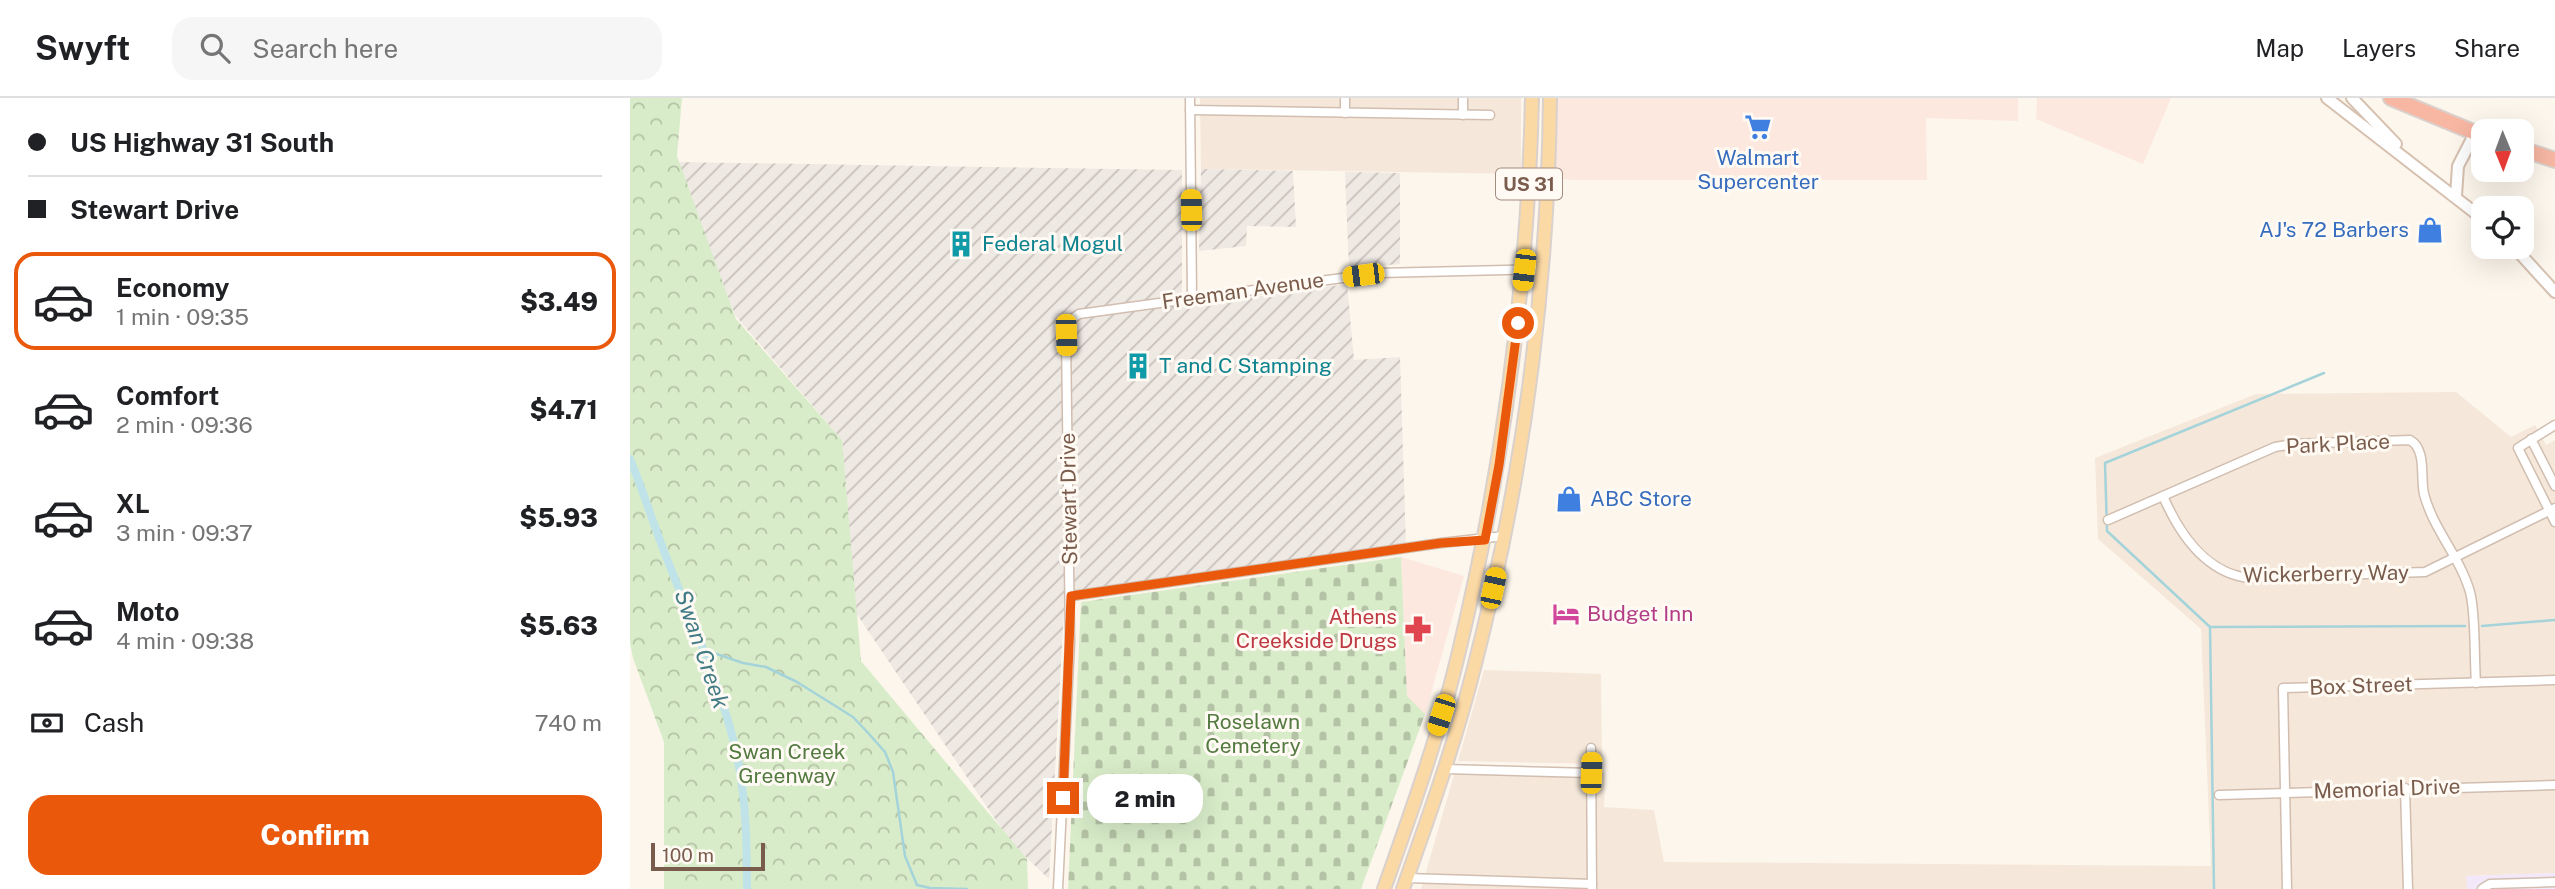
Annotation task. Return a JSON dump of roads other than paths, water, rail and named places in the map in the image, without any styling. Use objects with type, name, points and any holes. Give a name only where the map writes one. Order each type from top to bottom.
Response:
[{"type":"highway","points":[[2391,98],[2471,132]]},
{"type":"highway","points":[[2534,153],[2555,160]]},
{"type":"main road","name":"US 31","points":[[1384,889],[1441,715],[1460,649],[1485,540],[1499,465],[1524,270],[1532,98]]},
{"type":"main road","name":"US 31","points":[[1405,883],[1445,769],[1477,659],[1516,477],[1542,269],[1550,98]]},
{"type":"street","points":[[1190,98],[1192,298]]},
{"type":"street","points":[[1345,98],[1345,113]]},
{"type":"street","points":[[1462,115],[1463,98]]},
{"type":"street","points":[[2327,98],[2471,209]]},
{"type":"street","points":[[2352,98],[2426,173]]},
{"type":"street","points":[[1190,110],[1490,115]]},
{"type":"street","points":[[2456,196],[2458,166],[2471,147]]},
{"type":"street","points":[[2525,259],[2555,292]]},
{"type":"street","name":"Freeman Avenue","points":[[1072,319],[1079,314],[1379,273],[1542,269]]},
{"type":"street","name":"Stewart Drive","points":[[1058,889],[1071,596],[1066,335],[1072,319]]},
{"type":"street","points":[[2555,425],[2518,448],[2552,510],[2555,522]]},
{"type":"street","points":[[2532,439],[2555,486]]},
{"type":"street","name":"Park Place","points":[[2108,520],[2276,447],[2293,444],[2410,440],[2417,444],[2420,453],[2424,494],[2456,556],[2471,593],[2476,683]]},
{"type":"street","name":"Wickerberry Way","points":[[2163,496],[2182,535],[2214,566],[2233,576],[2248,578],[2425,572],[2552,510]]},
{"type":"street","points":[[1071,596],[1441,543],[1504,537]]},
{"type":"street","name":"Box Street","points":[[2287,889],[2283,688],[2555,680]]},
{"type":"street","points":[[1405,883],[1592,887],[1591,748]]},
{"type":"street","points":[[1445,769],[1591,773]]},
{"type":"street","name":"Memorial Drive","points":[[2219,795],[2555,785]]},
{"type":"street","points":[[2405,788],[2408,889]]},
{"type":"street","points":[[2482,889],[2490,884],[2555,882]]},
{"type":"waterway","points":[[2324,373],[2105,463],[2107,531],[2210,627],[2465,626]]},
{"type":"waterway","name":"Swan Creek","points":[[630,459],[708,661],[731,732],[744,805],[747,889]]},
{"type":"waterway","points":[[2482,626],[2555,620]]},
{"type":"waterway","points":[[2210,627],[2214,889]]},
{"type":"waterway","points":[[705,650],[743,663],[766,667],[797,682],[853,717],[885,752],[893,772],[905,856],[917,885],[967,889]]},
{"type":"place","name":"Walmart Supercenter","points":[[1758,127]]},
{"type":"place","name":"AJ's 72 Barbers","points":[[2430,230]]},
{"type":"place","name":"Federal Mogul","points":[[961,244]]},
{"type":"place","name":"T and C Stamping","points":[[1138,366]]},
{"type":"place","name":"ABC Store","points":[[1569,499]]},
{"type":"place","name":"Budget Inn","points":[[1566,614]]},
{"type":"place","name":"Athens Creekside Drugs","points":[[1418,629]]},
{"type":"park label","name":"Roselawn Cemetery","points":[[1253,734]]},
{"type":"park label","name":"Swan Creek Greenway","points":[[787,764]]}]
